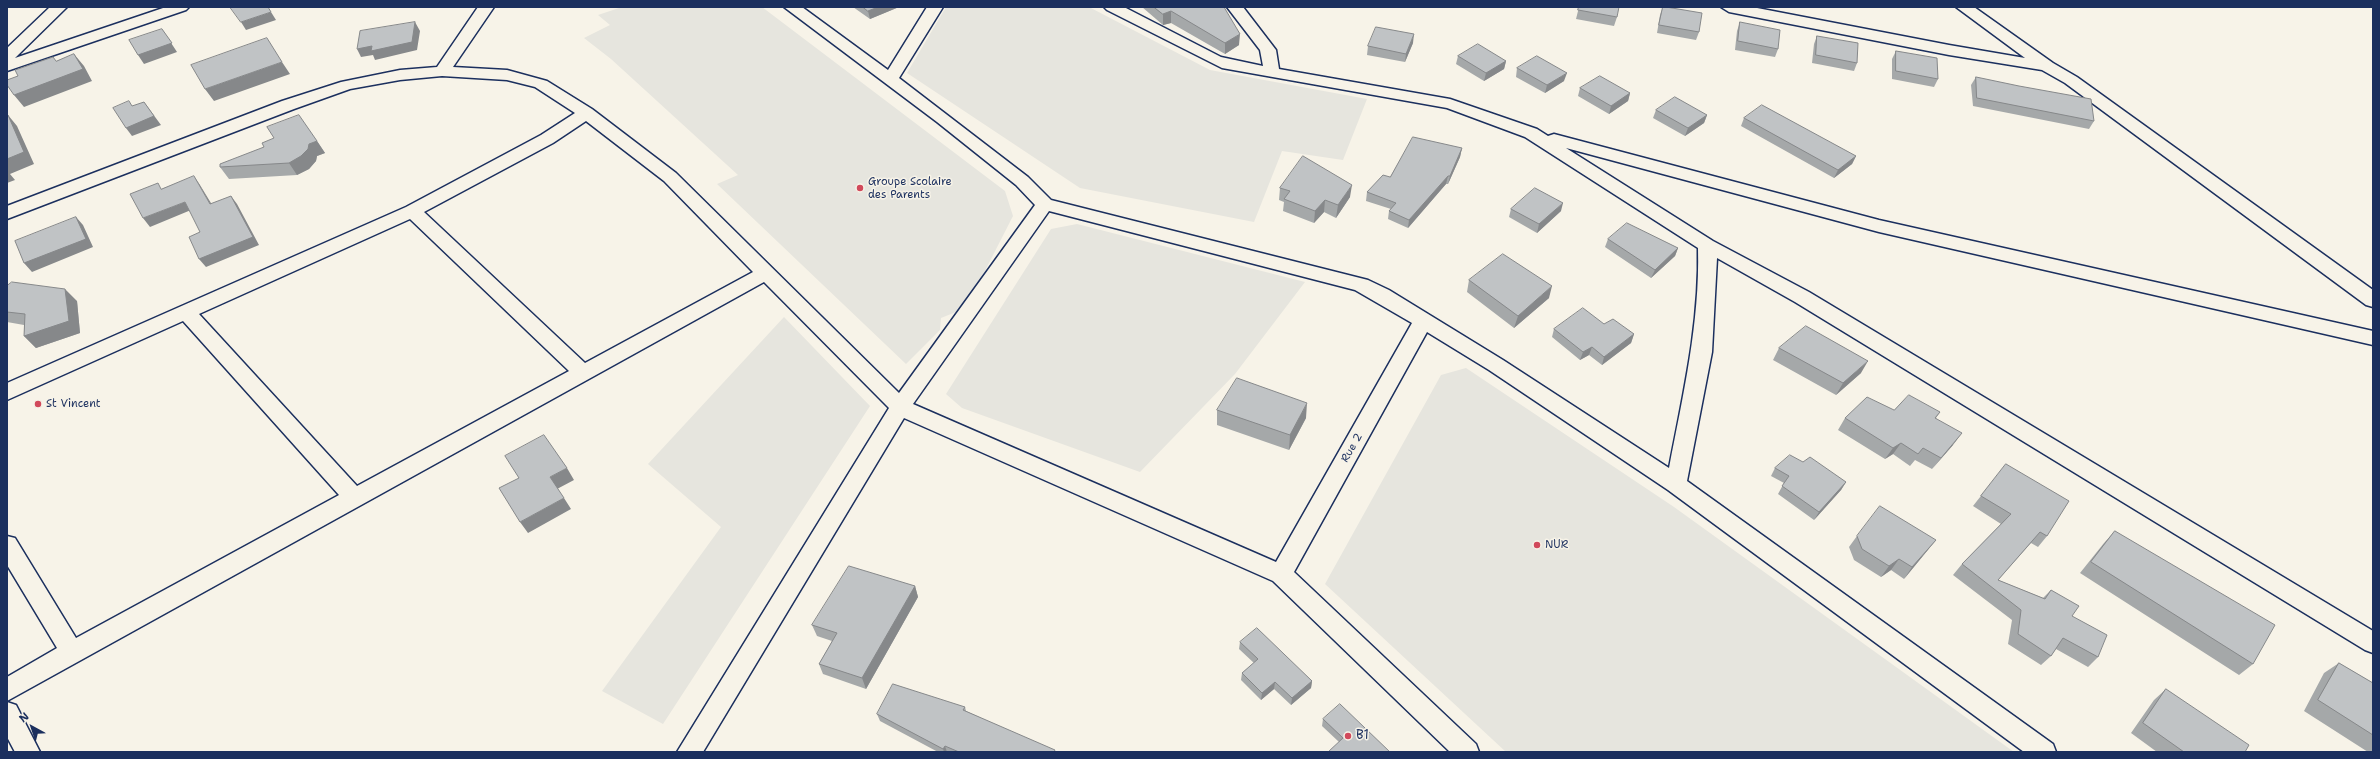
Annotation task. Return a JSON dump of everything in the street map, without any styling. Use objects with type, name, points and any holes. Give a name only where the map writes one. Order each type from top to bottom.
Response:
[{"type":"street","points":[[7,57],[59,7]]},
{"type":"street","points":[[7,66],[181,7]]},
{"type":"street","points":[[442,71],[486,7]]},
{"type":"street","points":[[792,7],[890,79],[1022,180],[1045,204],[1361,285],[1424,321],[1496,365],[1676,484],[2044,752]]},
{"type":"street","points":[[890,79],[935,7]]},
{"type":"street","points":[[1112,7],[1215,60],[1228,65],[1450,104],[1531,133],[1879,226],[2373,338]]},
{"type":"street","points":[[1235,7],[1268,50],[1272,72]]},
{"type":"street","points":[[1729,7],[1949,50],[2047,66]]},
{"type":"street","points":[[1964,7],[2047,66],[2070,80],[2373,300]]},
{"type":"street","points":[[7,213],[288,105],[347,85],[400,75],[442,71],[506,75],[541,84],[586,113],[670,177],[900,406],[1281,574],[1467,752]]},
{"type":"street","points":[[7,392],[412,210],[547,139],[586,113]]},
{"type":"street","points":[[1531,133],[1707,245],[1802,296],[2373,643]]},
{"type":"street","points":[[695,750],[900,406],[1045,204]]},
{"type":"street","points":[[412,210],[582,372]]},
{"type":"street","points":[[1676,484],[1702,352],[1708,272],[1707,245]]},
{"type":"street","points":[[7,690],[72,652],[354,497],[766,273]]},
{"type":"street","points":[[186,312],[354,497]]},
{"type":"street","name":"Rue 2","points":[[1281,574],[1424,321]]},
{"type":"street","points":[[7,545],[72,652]]},
{"type":"street","points":[[7,713],[28,752]]},
{"type":"shaded area","name":"Groupe Scolaire des Parents","points":[[622,7],[762,7],[1005,191],[1013,216],[966,308],[941,318],[940,330],[906,364],[717,184],[738,175],[611,59],[584,38],[610,25],[598,15]]},
{"type":"shaded area","points":[[946,7],[1089,7],[1210,70],[1367,99],[1343,160],[1282,151],[1254,222],[1080,188],[907,73]]},
{"type":"shaded area","points":[[1077,224],[1305,282],[1235,374],[1140,472],[962,408],[946,394],[1051,229]]},
{"type":"shaded area","points":[[784,317],[870,406],[663,724],[602,691],[721,527],[648,464]]},
{"type":"shaded area","name":"NUR","points":[[1466,368],[1674,507],[2014,752],[1506,752],[1325,584],[1441,375]]},
{"type":"building","points":[[230,7],[268,7],[271,12],[241,22]]},
{"type":"building","points":[[863,7],[878,7],[868,11]]},
{"type":"building","points":[[1154,7],[1224,7],[1240,34],[1225,43],[1171,11],[1163,14]]},
{"type":"building","points":[[1579,7],[1619,7],[1617,17],[1578,10]]},
{"type":"building","points":[[1663,7],[1702,13],[1699,32],[1659,25]]},
{"type":"building","points":[[415,22],[412,42],[371,51],[372,46],[357,49],[360,31]]},
{"type":"building","points":[[1740,22],[1780,30],[1778,49],[1738,41]]},
{"type":"building","points":[[1376,27],[1414,34],[1406,54],[1368,46]]},
{"type":"building","points":[[162,29],[172,43],[138,55],[129,40]]},
{"type":"building","points":[[1817,36],[1858,43],[1857,63],[1816,55]]},
{"type":"building","points":[[267,38],[282,62],[205,89],[191,65]]},
{"type":"building","points":[[1478,44],[1506,61],[1486,73],[1458,56]]},
{"type":"building","points":[[1896,51],[1937,58],[1938,79],[1896,71]]},
{"type":"building","points":[[74,54],[83,69],[14,95],[7,85],[7,80],[18,76],[15,70],[53,57],[56,61]]},
{"type":"building","points":[[1537,56],[1567,73],[1547,85],[1517,68]]},
{"type":"building","points":[[1600,76],[1630,93],[1611,106],[1580,88]]},
{"type":"building","points":[[1976,77],[2091,99],[2094,121],[1977,98]]},
{"type":"building","points":[[1675,97],[1707,115],[1688,128],[1656,110]]},
{"type":"building","points":[[129,101],[132,106],[144,102],[154,116],[126,128],[113,108]]},
{"type":"building","points":[[1762,105],[1856,156],[1838,170],[1744,118]]},
{"type":"building","points":[[7,115],[24,152],[7,159]]},
{"type":"building","points":[[299,115],[317,141],[309,144],[308,149],[301,156],[289,163],[220,167],[220,164],[264,147],[262,143],[274,138],[267,127]]},
{"type":"building","points":[[1413,137],[1462,148],[1450,176],[1448,176],[1409,220],[1389,211],[1396,203],[1367,192],[1383,175],[1390,177]]},
{"type":"building","points":[[1303,156],[1352,185],[1338,205],[1325,200],[1315,211],[1284,199],[1290,191],[1280,188]]},
{"type":"building","points":[[194,176],[210,204],[231,196],[253,237],[199,259],[189,237],[200,232],[185,202],[143,218],[130,194],[158,183],[161,189]]},
{"type":"building","points":[[1535,188],[1563,203],[1539,224],[1511,209]]},
{"type":"building","points":[[76,217],[86,239],[24,263],[15,241]]},
{"type":"building","points":[[1627,223],[1678,248],[1655,270],[1608,239]]},
{"type":"building","points":[[1503,254],[1552,286],[1518,316],[1469,280]]},
{"type":"building","points":[[12,282],[65,289],[69,321],[24,336],[25,314],[7,312],[7,286]]},
{"type":"building","points":[[1583,308],[1604,324],[1613,319],[1634,334],[1604,357],[1592,347],[1583,352],[1554,329]]},
{"type":"building","points":[[1806,326],[1868,361],[1843,383],[1779,348]]},
{"type":"building","points":[[1237,378],[1307,403],[1290,435],[1217,410]]},
{"type":"building","points":[[1909,395],[1940,412],[1935,418],[1962,433],[1941,458],[1923,448],[1918,454],[1901,443],[1893,448],[1845,418],[1867,397],[1894,410]]},
{"type":"building","points":[[544,435],[567,468],[550,477],[564,498],[520,522],[499,488],[519,478],[505,456]]},
{"type":"building","points":[[1790,455],[1803,462],[1810,457],[1846,482],[1819,512],[1782,486],[1789,476],[1775,468]]},
{"type":"building","points":[[2006,464],[2069,501],[2047,536],[2040,532],[1998,580],[2045,599],[2051,590],[2079,606],[2072,616],[2107,635],[2098,657],[2063,638],[2051,656],[2018,634],[2021,610],[1962,564],[2011,514],[1981,496]]},
{"type":"building","points":[[1880,506],[1936,540],[1912,567],[1899,559],[1889,566],[1862,549],[1857,536]]},
{"type":"building","points":[[2115,531],[2275,625],[2253,664],[2091,562]]},
{"type":"building","points":[[849,566],[915,586],[862,678],[819,664],[837,633],[812,625]]},
{"type":"building","points":[[1257,628],[1312,681],[1292,698],[1275,682],[1262,693],[1242,673],[1258,659],[1240,642]]},
{"type":"building","points":[[2339,663],[2373,683],[2373,735],[2318,700]]},
{"type":"building","points":[[893,684],[965,707],[963,710],[1055,750],[1054,752],[959,752],[945,746],[943,749],[877,714]]},
{"type":"building","points":[[2166,689],[2249,745],[2245,752],[2184,752],[2143,723]]},
{"type":"building","name":"B1","points":[[1340,704],[1390,752],[1328,752],[1343,738],[1323,719]]},
{"type":"place","name":"Groupe Scolaire des Parents","points":[[860,188]]},
{"type":"place","name":"St Vincent","points":[[38,404]]},
{"type":"place","name":"NUR","points":[[1537,545]]},
{"type":"place","name":"B1","points":[[1348,736]]}]
